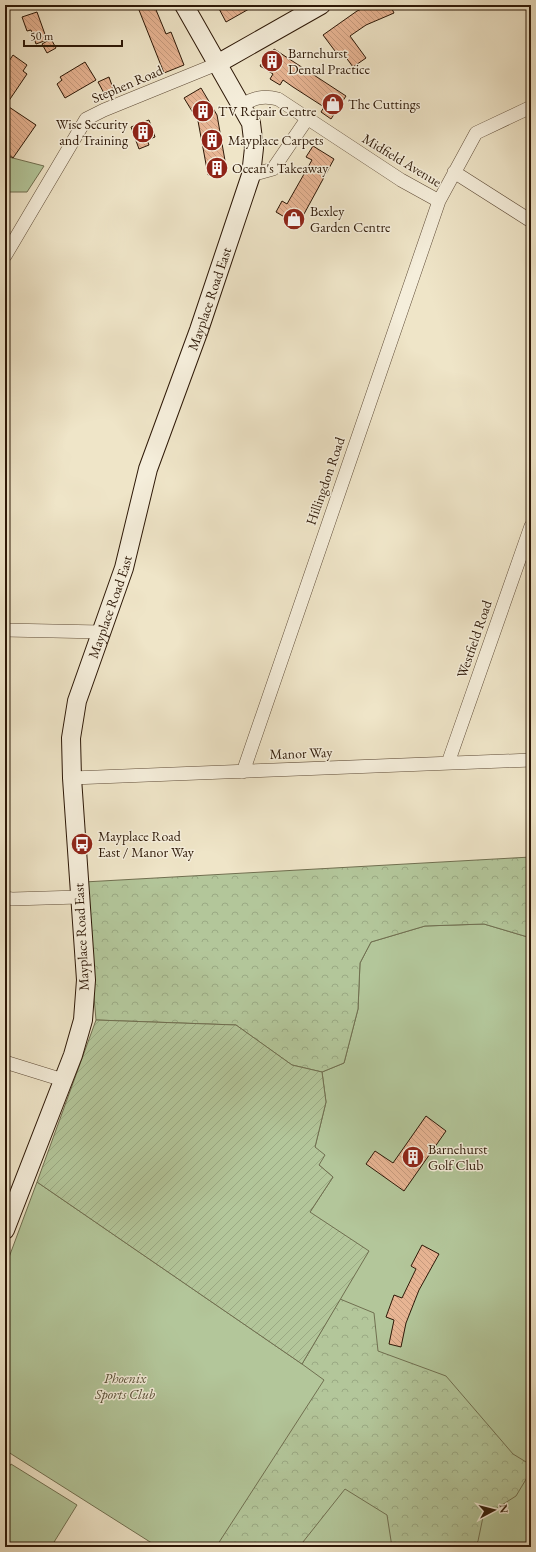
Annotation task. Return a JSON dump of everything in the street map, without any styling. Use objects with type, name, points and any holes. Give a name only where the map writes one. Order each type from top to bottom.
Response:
[{"type":"street","name":"Mayplace Road East","points":[[5,1230],[73,1055],[83,1020],[86,980],[79,897],[71,738],[77,701],[124,568],[148,469],[202,323],[251,175],[254,148],[251,123],[184,5]]},
{"type":"street","points":[[217,64],[321,5]]},
{"type":"street","name":"Stephen Road","points":[[5,256],[86,119],[104,110],[217,64]]},
{"type":"street","name":"Midfield Avenue","points":[[242,105],[255,98],[272,97],[278,99],[401,180],[439,201],[454,172],[531,221]]},
{"type":"street","points":[[454,172],[476,133],[531,107]]},
{"type":"street","points":[[251,175],[274,168],[307,119]]},
{"type":"street","name":"Hillingdon Road","points":[[243,772],[439,201]]},
{"type":"street","name":"Westfield Road","points":[[448,763],[531,526]]},
{"type":"street","points":[[5,630],[101,632]]},
{"type":"street","name":"Manor Way","points":[[72,778],[531,760]]},
{"type":"street","points":[[5,898],[79,897]]},
{"type":"street","points":[[5,1062],[62,1080]]},
{"type":"green space","points":[[5,156],[44,166],[27,192],[5,192]]},
{"type":"green space","points":[[531,857],[531,938],[484,924],[425,926],[371,942],[360,963],[358,1009],[344,1063],[322,1072],[292,1065],[236,1025],[96,1020],[84,882]]},
{"type":"green space","name":"Phoenix Sports Club","points":[[484,924],[531,938],[531,1547],[158,1547],[5,1450],[5,1268],[37,1182],[302,1364],[310,1212],[333,1177],[319,1165],[315,1147],[326,1102],[322,1072],[344,1063],[358,1009],[360,963],[371,942],[425,926]]},
{"type":"green space","points":[[96,1020],[236,1025],[292,1065],[322,1072],[326,1102],[315,1147],[325,1155],[319,1165],[333,1177],[310,1212],[369,1251],[302,1364],[37,1182]]},
{"type":"green space","points":[[340,1299],[374,1313],[378,1351],[446,1376],[513,1454],[531,1465],[531,1471],[516,1496],[483,1517],[478,1541],[473,1547],[392,1547],[387,1515],[345,1489],[299,1547],[216,1547],[324,1380],[302,1364]]},
{"type":"green space","points":[[11,1464],[77,1505],[51,1547],[5,1547],[5,1473]]},
{"type":"building","points":[[137,5],[154,5],[166,34],[171,32],[184,65],[164,73]]},
{"type":"building","points":[[217,5],[256,5],[226,22]]},
{"type":"building","points":[[371,5],[390,5],[394,13],[366,25],[350,36],[366,58],[353,67],[342,52],[338,55],[323,35],[357,11]]},
{"type":"building","points":[[37,12],[47,40],[36,44],[31,30],[27,31],[22,17]]},
{"type":"building","points":[[51,39],[56,48],[47,53],[42,44]]},
{"type":"building","points":[[274,49],[346,96],[331,119],[321,112],[324,107],[283,80],[280,85],[270,79],[273,74],[260,66],[268,53],[270,54]]},
{"type":"building","points":[[13,55],[27,65],[23,71],[27,74],[6,105],[36,125],[13,158],[5,152],[5,57],[9,61]]},
{"type":"building","points":[[85,62],[96,80],[65,98],[57,84],[62,80],[60,77]]},
{"type":"building","points":[[109,77],[114,91],[105,95],[98,82]]},
{"type":"building","points":[[201,88],[217,115],[227,172],[208,175],[198,121],[184,98]]},
{"type":"building","name":"Wise Security and Training","points":[[149,120],[155,137],[147,140],[149,145],[139,149],[131,127]]},
{"type":"building","points":[[313,146],[334,159],[298,225],[276,212],[282,201],[287,204],[312,160],[306,157]]},
{"type":"building","name":"Barnehurst Golf Club","points":[[426,1116],[446,1131],[404,1191],[366,1164],[375,1151],[393,1163]]},
{"type":"building","points":[[422,1245],[439,1254],[419,1290],[406,1323],[401,1347],[389,1344],[394,1320],[386,1317],[394,1295],[402,1298],[416,1269],[411,1266]]},
{"type":"place","name":"Barnehurst Dental Practice","points":[[272,61]]},
{"type":"place","name":"The Cuttings","points":[[333,104]]},
{"type":"place","name":"TV Repair Centre","points":[[203,111]]},
{"type":"place","name":"Wise Security and Training","points":[[143,132]]},
{"type":"place","name":"Mayplace Carpets","points":[[212,140]]},
{"type":"place","name":"Ocean's Takeaway","points":[[217,168]]},
{"type":"place","name":"Bexley Garden Centre","points":[[294,219]]},
{"type":"place","name":"Mayplace Road East / Manor Way","points":[[82,844]]},
{"type":"place","name":"Barnehurst Golf Club","points":[[413,1157]]}]
